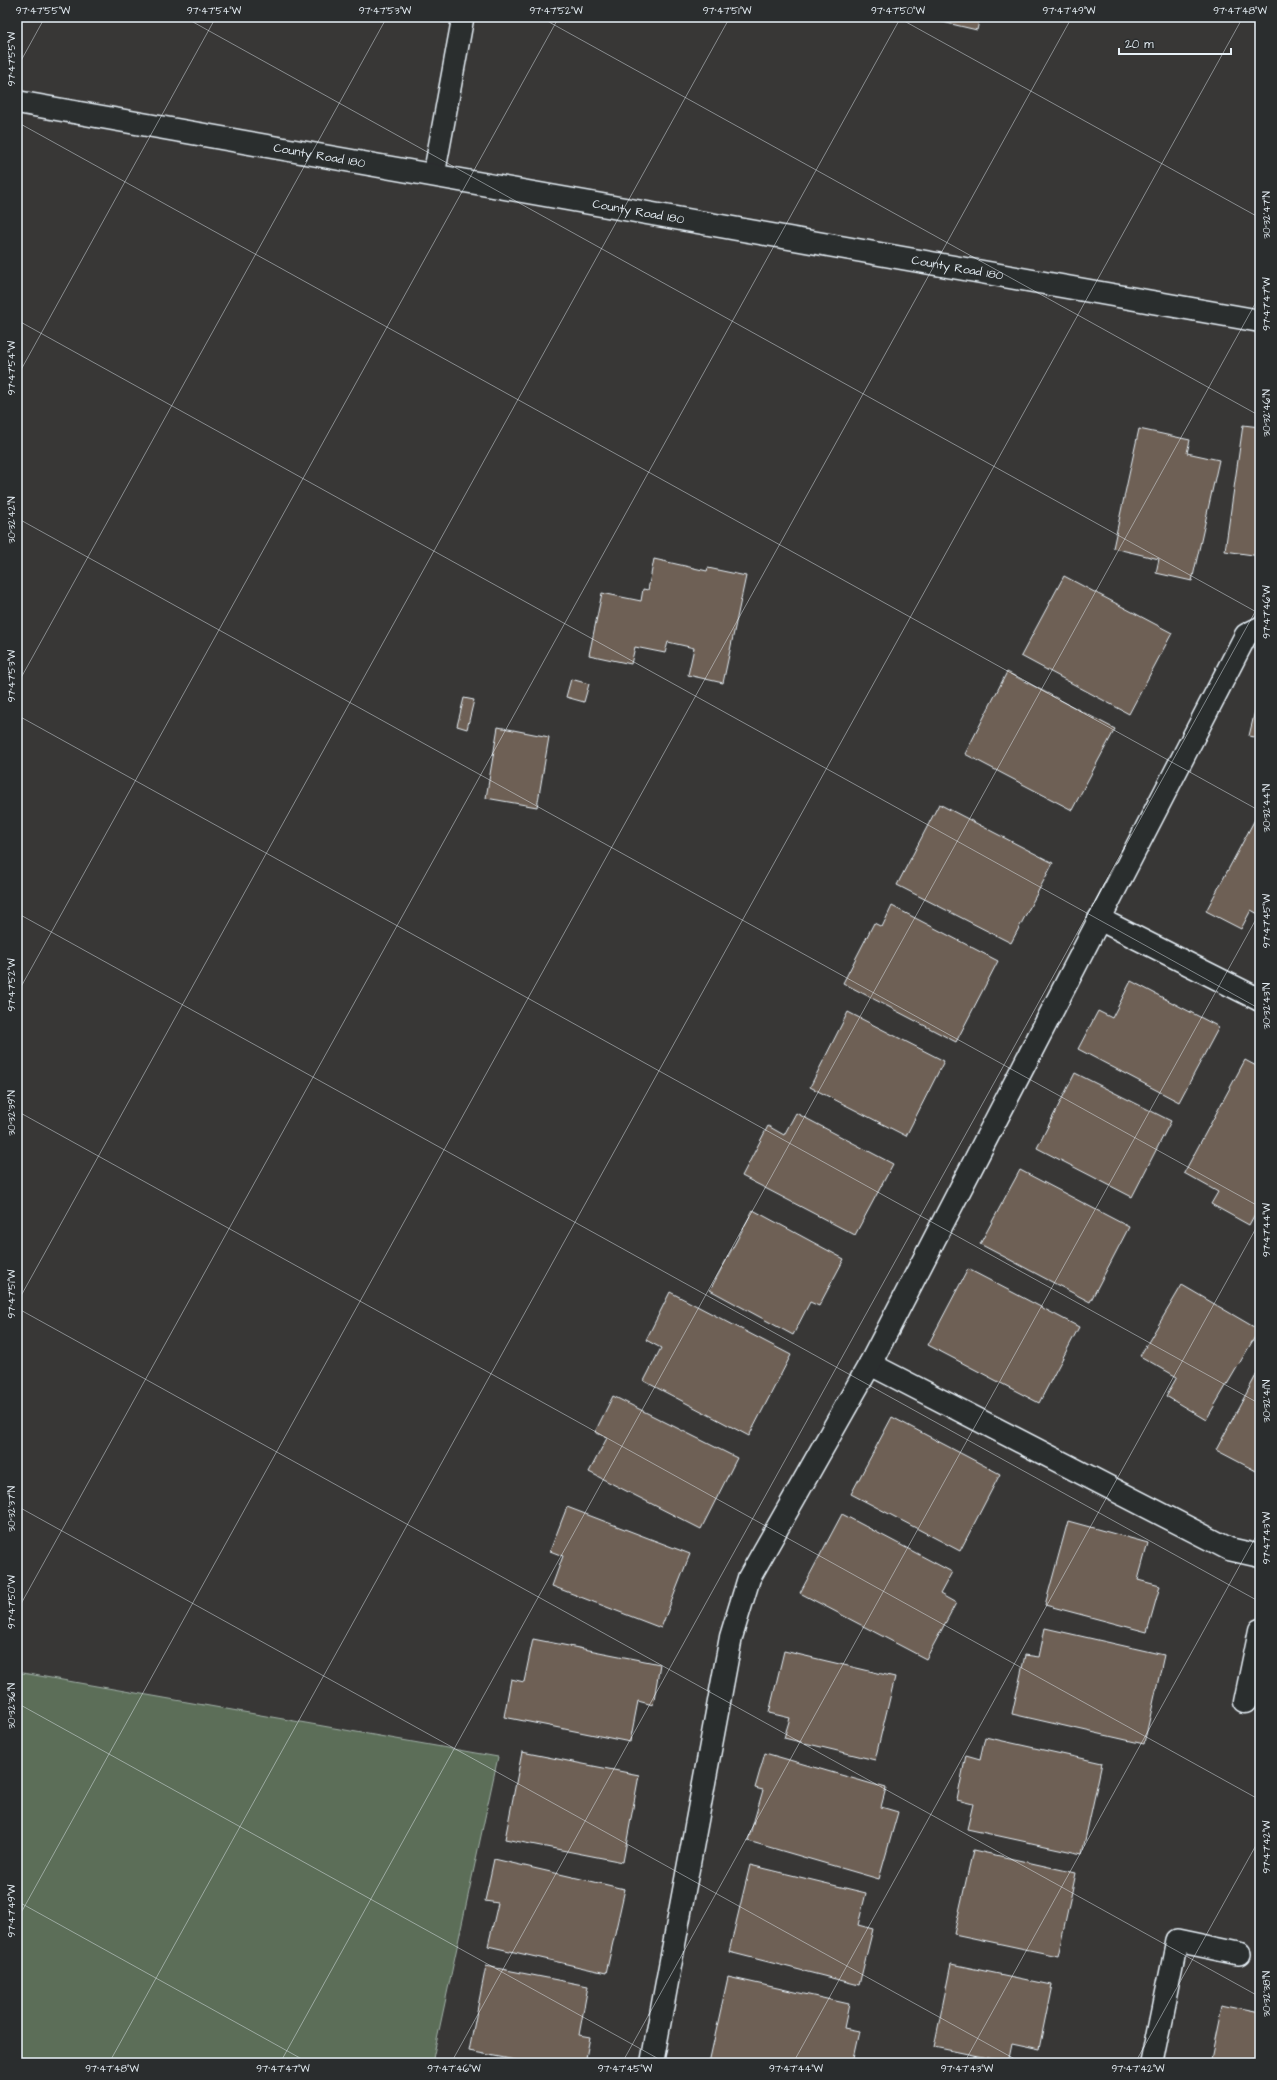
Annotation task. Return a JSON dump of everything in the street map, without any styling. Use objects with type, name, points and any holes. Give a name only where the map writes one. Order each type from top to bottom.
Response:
[{"type":"street","name":"County Road 180","points":[[17,102],[1260,322]]},
{"type":"street","points":[[652,2063],[731,1637],[749,1578],[870,1364],[1246,635],[1260,628]]},
{"type":"street","points":[[1099,920],[1260,1000]]},
{"type":"street","points":[[870,1364],[1228,1549],[1260,1556]]},
{"type":"street","points":[[1245,1702],[1260,1630]]},
{"type":"lane","points":[[434,175],[463,17]]},
{"type":"lane","points":[[1152,2063],[1177,1941],[1239,1954]]},
{"type":"green space","points":[[17,1672],[498,1757],[432,2063],[17,2063]]},
{"type":"building","points":[[935,17],[980,17],[977,30],[934,20]]},
{"type":"building","points":[[1243,425],[1260,427],[1260,556],[1225,551]]},
{"type":"building","points":[[1139,429],[1190,440],[1187,453],[1219,460],[1192,581],[1156,573],[1159,559],[1113,548]]},
{"type":"building","points":[[654,559],[707,571],[708,568],[746,576],[723,683],[688,675],[694,648],[668,642],[665,653],[635,647],[631,664],[589,655],[602,593],[641,601],[643,589],[648,590]]},
{"type":"building","points":[[1064,576],[1172,633],[1129,714],[1021,656]]},
{"type":"building","points":[[1007,672],[1115,729],[1072,810],[965,754]]},
{"type":"building","points":[[571,679],[589,684],[584,702],[566,697]]},
{"type":"building","points":[[1260,690],[1260,738],[1249,736]]},
{"type":"building","points":[[464,698],[474,700],[467,729],[457,726]]},
{"type":"building","points":[[498,727],[549,737],[537,807],[486,798]]},
{"type":"building","points":[[939,804],[1053,863],[1011,943],[897,885]]},
{"type":"building","points":[[1260,810],[1260,915],[1251,910],[1241,929],[1206,911]]},
{"type":"building","points":[[892,906],[998,961],[956,1042],[843,983],[874,923],[882,927]]},
{"type":"building","points":[[1131,981],[1219,1027],[1179,1102],[1078,1049],[1098,1011],[1112,1018]]},
{"type":"building","points":[[848,1012],[944,1061],[906,1136],[810,1087]]},
{"type":"building","points":[[1245,1060],[1260,1068],[1260,1205],[1249,1225],[1211,1204],[1218,1192],[1184,1173]]},
{"type":"building","points":[[1075,1073],[1171,1121],[1132,1197],[1037,1148]]},
{"type":"building","points":[[796,1113],[893,1164],[855,1235],[742,1176],[768,1126],[784,1135]]},
{"type":"building","points":[[1020,1170],[1129,1227],[1090,1302],[980,1244]]},
{"type":"building","points":[[753,1210],[844,1259],[819,1306],[810,1302],[793,1335],[710,1290]]},
{"type":"building","points":[[968,1269],[1079,1327],[1039,1403],[928,1345]]},
{"type":"building","points":[[1182,1285],[1259,1330],[1206,1420],[1166,1396],[1177,1377],[1140,1356]]},
{"type":"building","points":[[670,1292],[791,1355],[749,1436],[644,1381],[661,1348],[646,1340]]},
{"type":"building","points":[[1260,1368],[1260,1473],[1216,1450]]},
{"type":"building","points":[[613,1396],[737,1458],[701,1529],[589,1472],[607,1438],[595,1432]]},
{"type":"building","points":[[892,1417],[1000,1474],[960,1551],[851,1494]]},
{"type":"building","points":[[567,1507],[690,1554],[661,1628],[552,1586],[563,1556],[550,1551]]},
{"type":"building","points":[[842,1514],[952,1572],[940,1594],[956,1603],[926,1659],[800,1593]]},
{"type":"building","points":[[1068,1521],[1148,1543],[1138,1580],[1160,1586],[1147,1632],[1045,1605]]},
{"type":"building","points":[[1045,1628],[1164,1655],[1144,1744],[1012,1714],[1025,1655],[1039,1657]]},
{"type":"building","points":[[533,1639],[660,1664],[653,1705],[638,1701],[630,1742],[504,1717],[511,1679],[524,1682]]},
{"type":"building","points":[[784,1651],[895,1677],[875,1760],[784,1738],[790,1718],[769,1713]]},
{"type":"building","points":[[985,1737],[1102,1763],[1082,1854],[967,1829],[973,1804],[957,1800],[966,1755],[980,1759]]},
{"type":"building","points":[[522,1752],[639,1775],[623,1862],[505,1839]]},
{"type":"building","points":[[765,1753],[886,1788],[881,1807],[898,1812],[879,1879],[748,1841],[763,1790],[755,1788]]},
{"type":"building","points":[[973,1850],[1076,1873],[1058,1956],[954,1934]]},
{"type":"building","points":[[494,1859],[625,1889],[606,1973],[488,1946],[498,1903],[485,1901]]},
{"type":"building","points":[[750,1865],[866,1893],[858,1925],[873,1929],[859,1985],[729,1952]]},
{"type":"building","points":[[951,1964],[1052,1985],[1039,2049],[1011,2043],[1007,2062],[934,2047]]},
{"type":"building","points":[[486,1966],[588,1986],[579,2035],[590,2037],[585,2063],[530,2063],[469,2051]]},
{"type":"building","points":[[728,1977],[849,2004],[844,2028],[859,2031],[852,2063],[709,2063]]},
{"type":"building","points":[[1221,2006],[1260,2014],[1260,2063],[1209,2063]]}]
